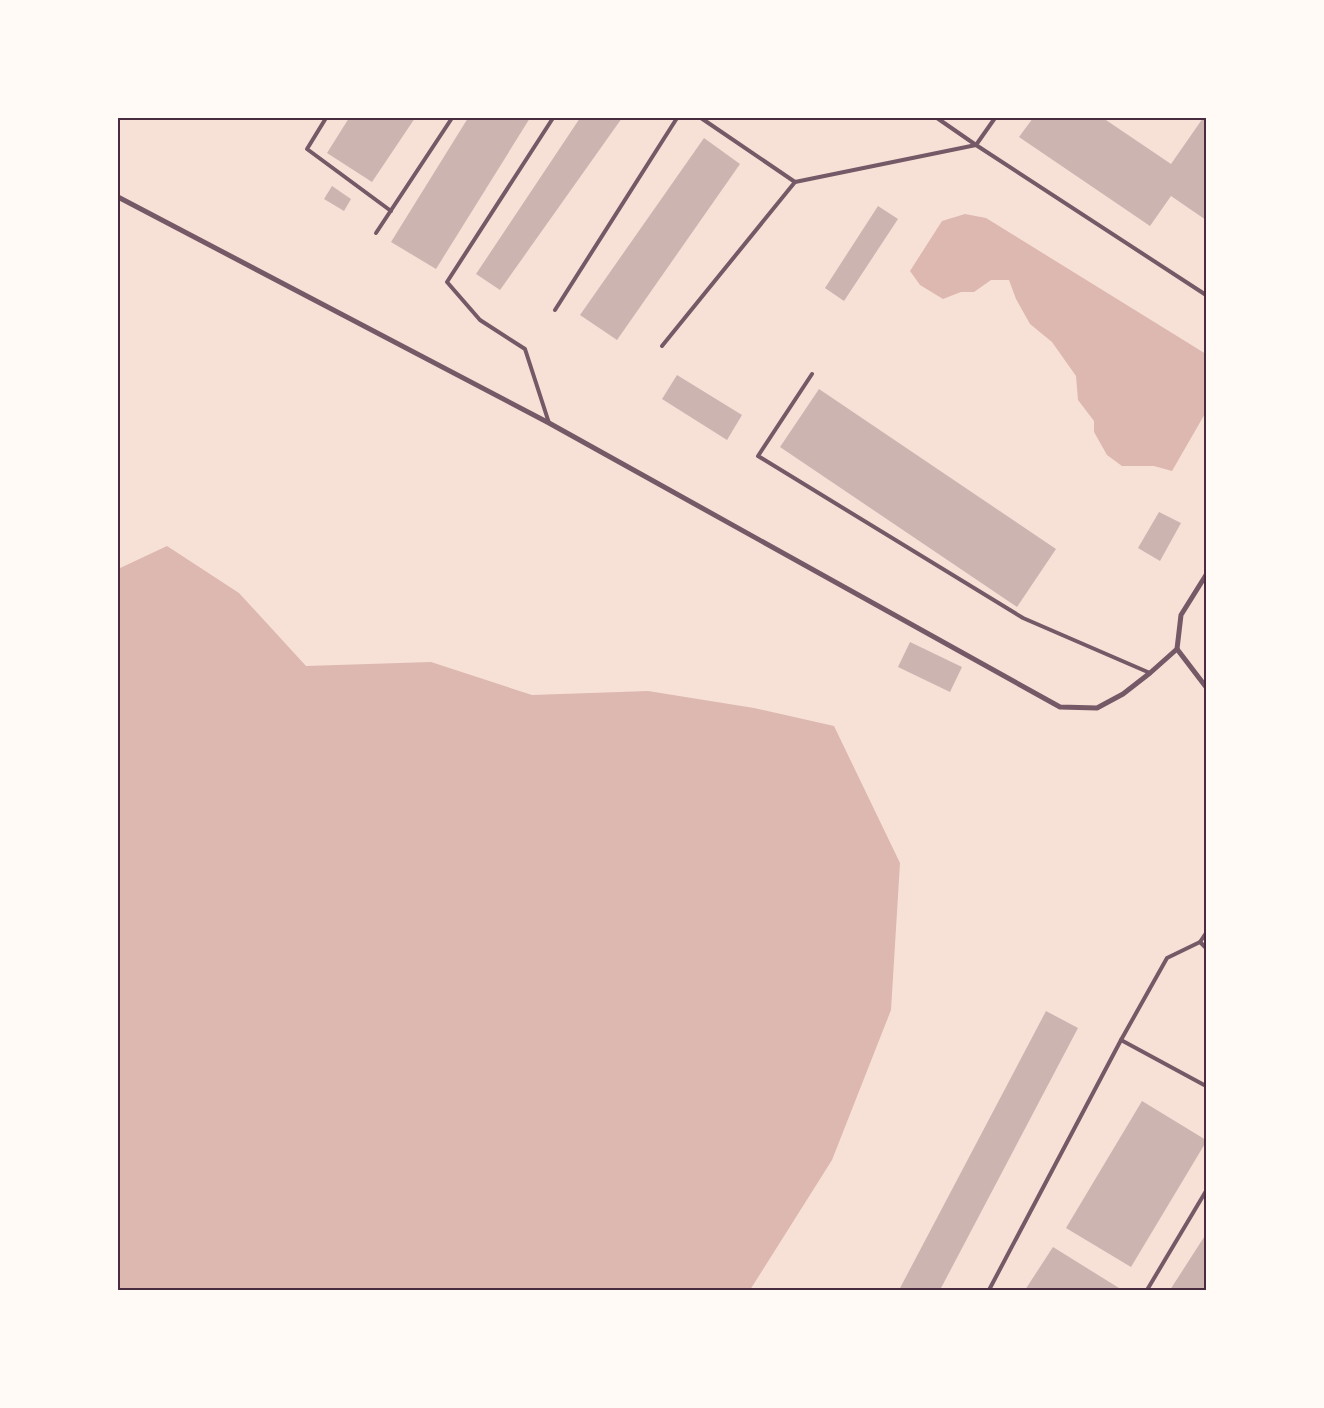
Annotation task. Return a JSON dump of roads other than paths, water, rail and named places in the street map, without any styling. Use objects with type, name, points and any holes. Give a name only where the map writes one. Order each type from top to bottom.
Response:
[{"type":"street","points":[[118,197],[549,423],[1060,707],[1097,708],[1123,694],[1177,649],[1181,615],[1206,575]]},
{"type":"street","points":[[1177,649],[1206,687]]},
{"type":"lane","points":[[326,118],[306,150],[391,211]]},
{"type":"lane","points":[[376,234],[452,118]]},
{"type":"lane","points":[[549,423],[525,349],[480,320],[447,282],[553,118]]},
{"type":"lane","points":[[555,310],[677,118]]},
{"type":"lane","points":[[701,118],[795,182]]},
{"type":"lane","points":[[937,118],[1206,295]]},
{"type":"lane","points":[[662,346],[795,182],[976,145],[995,118]]},
{"type":"lane","points":[[812,374],[758,456],[1023,618],[1150,673]]},
{"type":"lane","points":[[989,1290],[1121,1040],[1168,958],[1200,942],[1206,934]]},
{"type":"lane","points":[[1200,942],[1206,948]]},
{"type":"lane","points":[[1121,1040],[1206,1086]]},
{"type":"lane","points":[[1147,1290],[1206,1191]]}]
